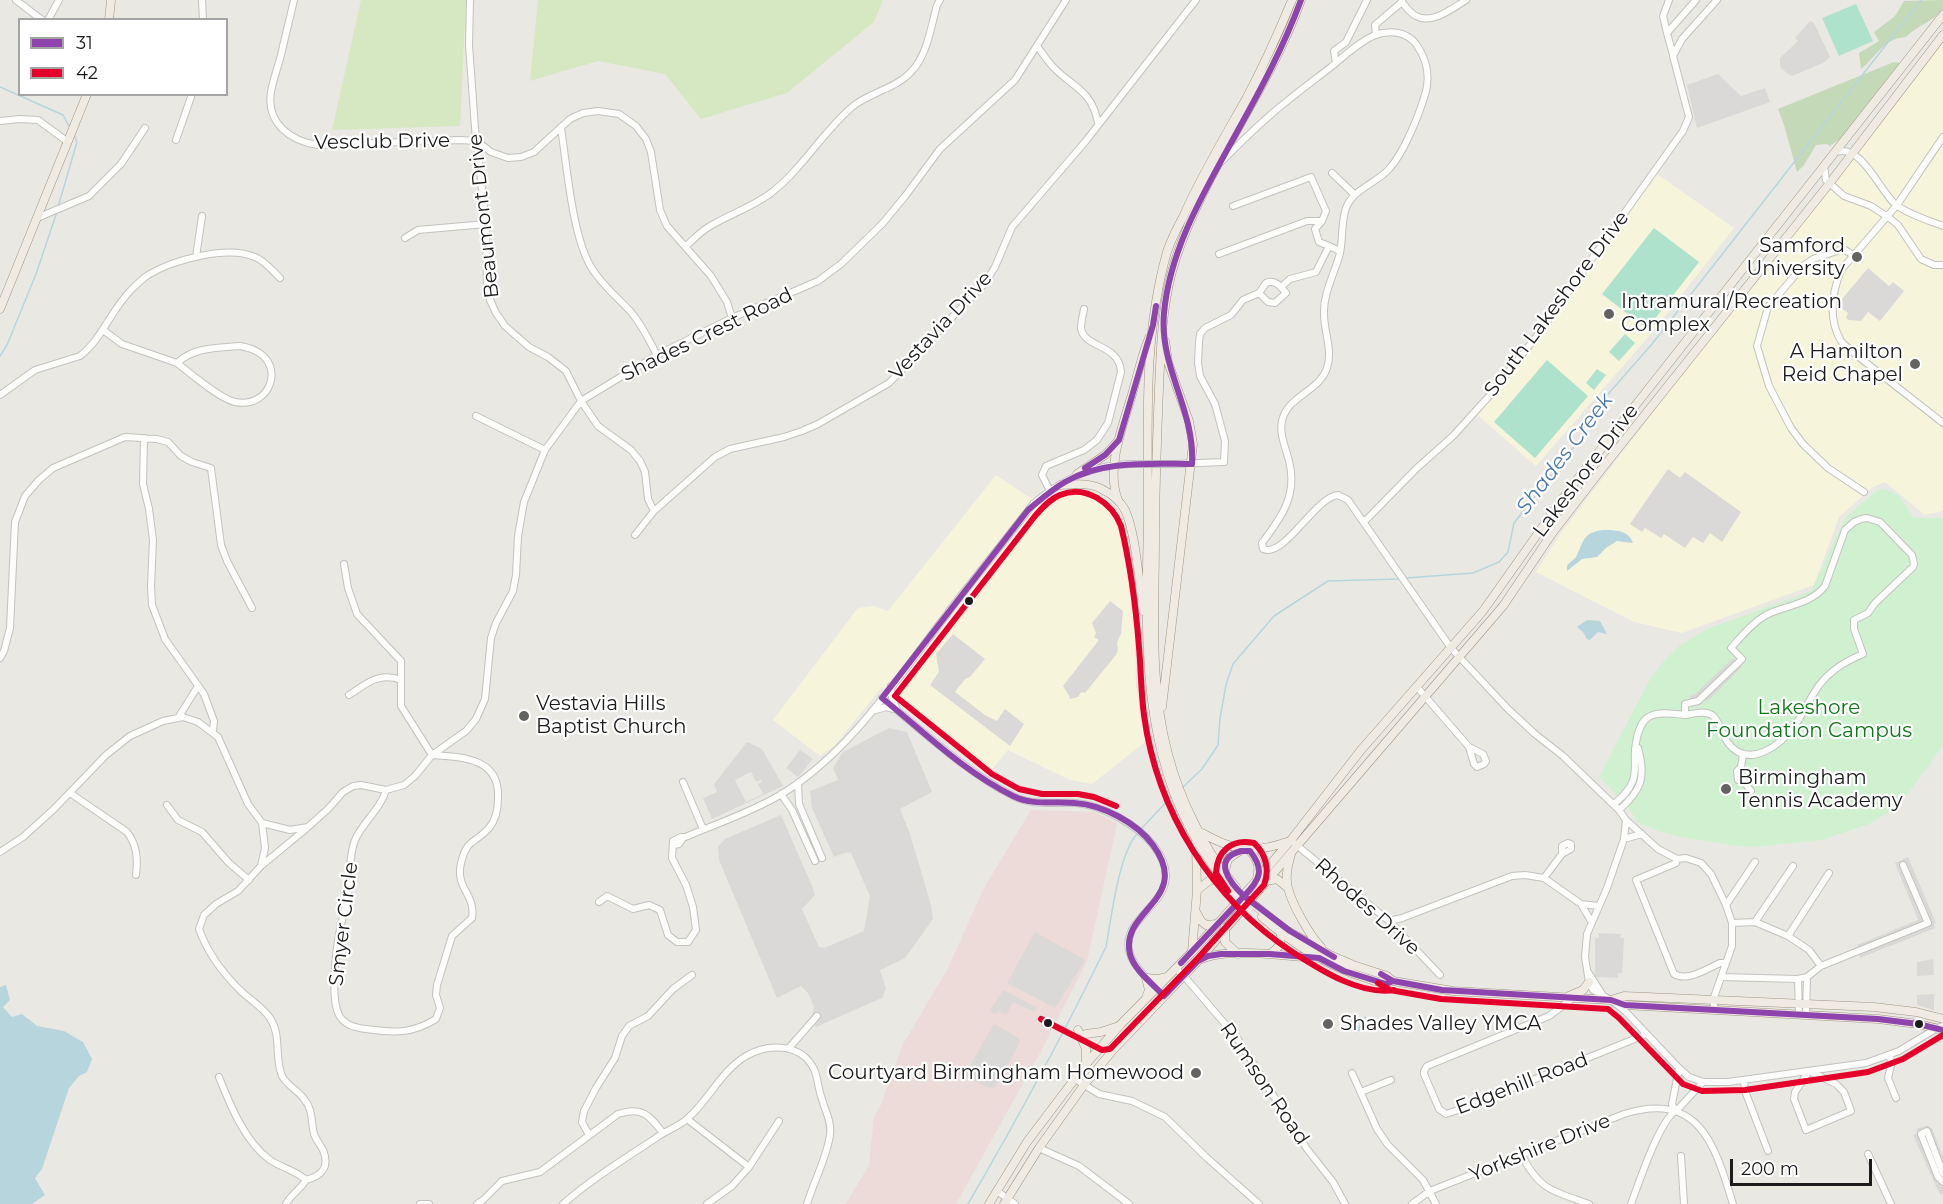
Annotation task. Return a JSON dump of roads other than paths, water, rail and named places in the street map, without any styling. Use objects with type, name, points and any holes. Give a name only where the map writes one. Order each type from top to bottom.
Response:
[{"type":"main road","points":[[109,18],[111,0]]},
{"type":"main road","points":[[1192,952],[1197,890],[1196,841],[1155,727],[1150,688],[1147,639],[1149,366],[1153,325],[1168,249],[1193,193],[1272,47],[1292,0]]},
{"type":"main road","points":[[1165,756],[1155,669],[1155,463],[1161,334],[1167,294],[1175,260],[1189,222],[1271,68],[1301,0]]},
{"type":"main road","name":"Lakeshore Drive","points":[[1293,845],[1361,750],[1496,594],[1568,491],[1943,15]]},
{"type":"main road","name":"Lakeshore Drive","points":[[1241,894],[1262,880],[1503,606],[1553,532],[1829,184],[1943,35]]},
{"type":"main road","points":[[0,309],[86,96]]},
{"type":"main road","points":[[1160,720],[1193,444],[1189,421],[1168,362],[1164,314]]},
{"type":"main road","points":[[1147,639],[1130,524],[1114,491],[1119,440],[1153,325]]},
{"type":"main road","points":[[1077,474],[1105,454],[1119,440]]},
{"type":"main road","points":[[1060,485],[1091,485],[1105,490],[1119,501]]},
{"type":"main road","points":[[1544,526],[1553,532]]},
{"type":"main road","points":[[1190,820],[1200,832],[1223,875]]},
{"type":"main road","points":[[1200,832],[1222,845],[1245,850],[1293,845],[1287,867],[1288,888],[1302,923],[1299,928],[1284,932]]},
{"type":"main road","points":[[1196,841],[1250,905],[1319,958],[1344,971],[1386,984],[1393,981]]},
{"type":"main road","points":[[1223,875],[1228,859],[1245,850]]},
{"type":"main road","points":[[1245,850],[1257,858],[1262,880]]},
{"type":"main road","points":[[1197,890],[1210,879],[1223,875]]},
{"type":"main road","points":[[989,1204],[1027,1142],[1086,1064],[1120,1025],[1221,926],[1262,880],[1277,879],[1288,888]]},
{"type":"main road","points":[[1005,1201],[1084,1085],[1113,1050],[1198,961],[1241,894]]},
{"type":"main road","points":[[1250,905],[1270,918],[1284,932],[1330,955],[1387,976],[1393,981],[1453,991],[1611,1000],[1625,1005],[1878,1019],[1941,1028]]},
{"type":"main road","points":[[1196,912],[1206,925],[1221,926]]},
{"type":"main road","points":[[1300,916],[1317,943],[1330,955]]},
{"type":"main road","points":[[1221,926],[1225,942],[1238,954]]},
{"type":"main road","points":[[1270,954],[1278,949],[1284,932]]},
{"type":"main road","points":[[1198,961],[1214,955],[1238,954],[1319,958]]},
{"type":"main road","points":[[1145,1001],[1149,990],[1146,978],[1168,977]]},
{"type":"main road","points":[[1569,997],[1583,990],[1589,982]]},
{"type":"main road","points":[[1611,1000],[1624,996],[1892,1009],[1943,1019]]},
{"type":"main road","points":[[1086,1034],[1105,1031],[1120,1025]]},
{"type":"main road","points":[[1078,1030],[1086,1049],[1086,1064]]},
{"type":"street","points":[[16,0],[39,18]]},
{"type":"street","points":[[49,18],[59,0]]},
{"type":"street","points":[[202,0],[202,18]]},
{"type":"street","name":"Vesclub Drive","points":[[294,0],[271,94],[272,112],[279,125],[292,139],[318,146],[477,141]]},
{"type":"street","name":"Beaumont Drive","points":[[470,0],[469,45],[486,224],[487,288],[496,313],[514,336],[566,371],[581,401],[598,426],[631,450],[640,461],[645,472],[648,499],[654,512]]},
{"type":"street","points":[[686,246],[706,228],[748,208],[770,194],[791,175],[842,116],[855,105],[898,82],[911,72],[923,54],[940,0]]},
{"type":"street","name":"Shades Crest Road","points":[[386,790],[404,785],[415,776],[432,755],[466,732],[476,719],[485,699],[491,638],[496,623],[513,591],[524,502],[545,450],[581,401],[657,355],[732,318],[818,281],[841,264],[883,222],[940,149],[1015,80],[1066,0]]},
{"type":"street","name":"Vestavia Drive","points":[[635,535],[654,512],[715,457],[730,449],[802,431],[889,383],[985,283],[995,267],[1012,227],[1085,142],[1196,0]]},
{"type":"street","points":[[1336,63],[1334,51],[1346,42],[1367,0]]},
{"type":"street","points":[[1376,35],[1375,25],[1402,1],[1418,18],[1426,19],[1437,17],[1466,0]]},
{"type":"street","name":"South Lakeshore Drive","points":[[1364,522],[1417,468],[1453,436],[1491,394],[1562,302],[1683,131],[1689,117],[1663,16],[1669,0]]},
{"type":"street","points":[[1667,33],[1696,0]]},
{"type":"street","points":[[1673,56],[1682,39],[1717,0]]},
{"type":"street","points":[[1220,163],[1285,102],[1376,35],[1389,32],[1405,35],[1414,43],[1423,57],[1428,74],[1427,89],[1399,156],[1388,170],[1355,195],[1346,210],[1340,250],[1324,306],[1329,348],[1328,365],[1317,385],[1295,401],[1284,413],[1281,423],[1282,434],[1290,465],[1291,485],[1282,516],[1262,543],[1263,549],[1270,551],[1290,537],[1326,499],[1338,495],[1348,500],[1451,648],[1508,709],[1563,756],[1658,849],[1677,859],[1686,858],[1701,863],[1711,874],[1732,923],[1732,946],[1713,1000],[1715,1010]]},
{"type":"street","points":[[1037,46],[1048,62],[1088,97],[1096,110],[1098,123]]},
{"type":"street","points":[[176,140],[191,96]]},
{"type":"street","points":[[477,141],[490,152],[508,158],[521,158],[534,152],[570,119],[583,113],[598,111],[619,114],[636,126],[646,139],[651,152],[660,210],[667,226],[711,276],[727,302],[732,318]]},
{"type":"street","points":[[0,121],[38,120],[68,142]]},
{"type":"street","points":[[37,218],[89,196],[121,164],[145,128]]},
{"type":"street","points":[[561,128],[576,226],[583,250],[599,279],[632,314],[657,355]]},
{"type":"street","points":[[1234,138],[1252,132]]},
{"type":"street","points":[[1943,137],[1897,206],[1840,270],[1832,310],[1834,323],[1842,342],[1943,423]]},
{"type":"street","points":[[1836,152],[1841,150],[1852,154],[1870,170],[1885,193],[1897,206],[1943,226]]},
{"type":"street","points":[[1824,166],[1825,177],[1829,184],[1844,196],[1870,206],[1888,217],[1898,225],[1922,259],[1934,265],[1943,265]]},
{"type":"street","points":[[1332,173],[1355,195]]},
{"type":"street","points":[[1233,206],[1311,177],[1326,211],[1322,221],[1315,229],[1320,242],[1340,250]]},
{"type":"street","points":[[196,257],[202,216]]},
{"type":"street","points":[[1219,254],[1308,221],[1322,221]]},
{"type":"street","points":[[405,238],[418,230],[486,224]]},
{"type":"street","points":[[1281,287],[1290,279],[1316,272],[1329,246]]},
{"type":"street","points":[[1853,255],[1843,250],[1813,259],[1803,266],[1768,307],[1757,346],[1769,386],[1791,428],[1803,444],[1828,468],[1864,492]]},
{"type":"street","points":[[0,395],[35,370],[80,356],[103,330],[129,292],[147,276],[167,265],[196,257],[232,252],[256,257],[280,278]]},
{"type":"street","points":[[598,902],[607,896],[633,909],[649,905],[660,910],[668,935],[677,942],[688,942],[696,930],[693,907],[686,885],[672,858],[674,845],[679,844],[685,837],[781,794],[838,750],[882,698],[1028,510],[1050,490],[1077,474],[1115,465],[1224,462],[1225,441],[1215,404],[1200,376],[1198,363],[1200,334],[1205,328],[1231,315],[1243,300],[1259,293],[1266,282],[1271,281],[1286,292],[1275,303],[1268,302],[1259,293]]},
{"type":"street","points":[[1050,490],[1042,475],[1046,466],[1084,450],[1096,440],[1108,423],[1121,372],[1121,364],[1116,356],[1084,337],[1081,327],[1084,309]]},
{"type":"street","points":[[103,330],[123,344],[177,363],[224,398],[235,402],[250,402],[261,397],[268,392],[271,384],[272,373],[262,355],[240,346],[195,351],[185,355],[177,363]]},
{"type":"street","points":[[476,416],[545,450]]},
{"type":"street","points":[[0,658],[10,628],[15,522],[26,496],[53,468],[125,437],[168,442],[181,456],[211,468],[221,545],[252,608]]},
{"type":"street","points":[[144,438],[143,484],[153,540],[151,586],[153,605],[165,639],[204,694],[214,721],[213,731]]},
{"type":"street","points":[[1614,804],[1626,793],[1632,783],[1636,770],[1635,750],[1638,729],[1646,719],[1659,713],[1685,715],[1706,713],[1713,715],[1728,744],[1743,754],[1770,750],[1787,737],[1804,713],[1815,691],[1829,675],[1846,661],[1863,654],[1854,629],[1854,620],[1868,613],[1875,603],[1913,567],[1912,555],[1880,522],[1867,518],[1854,522],[1845,530],[1825,586],[1820,593],[1758,620],[1731,648],[1742,659],[1698,701],[1685,704],[1685,715]]},
{"type":"street","points":[[344,564],[348,588],[357,614],[401,661],[400,705],[432,755]]},
{"type":"street","points":[[349,694],[376,678],[400,680]]},
{"type":"street","points":[[178,718],[198,686]]},
{"type":"street","points":[[891,686],[897,710]]},
{"type":"street","points":[[1417,687],[1469,747]]},
{"type":"street","points":[[882,698],[987,781],[1016,798],[1041,803],[1092,806],[1113,814],[1153,844],[1164,861],[1166,875],[1164,888],[1130,931],[1127,941],[1130,956],[1146,978],[1164,996]]},
{"type":"street","points":[[870,711],[886,707],[897,710]]},
{"type":"street","points":[[0,852],[23,837],[70,794],[106,755],[130,736],[163,720],[183,717],[198,722],[218,737],[248,804],[262,823],[265,848],[261,866]]},
{"type":"street","points":[[1382,726],[1391,735]]},
{"type":"street","points":[[1619,810],[1637,792],[1642,778],[1642,764],[1636,744]]},
{"type":"street","points":[[1361,750],[1371,758]]},
{"type":"street","points":[[1743,754],[1741,767],[1736,774],[1738,780],[1744,782],[1751,791]]},
{"type":"street","name":"Smyer Circle","points":[[386,790],[383,801],[356,837],[348,896],[339,932],[334,983],[336,1007],[340,1017],[346,1023],[359,1028],[394,1033],[412,1030],[436,1019],[440,1008],[436,985],[452,936],[472,918],[474,907],[460,881],[460,865],[466,846],[489,828],[496,816],[498,784],[493,772],[486,765],[456,757],[432,755]]},
{"type":"street","points":[[683,782],[703,829]]},
{"type":"street","points":[[798,783],[799,804],[822,858]]},
{"type":"street","points":[[1632,783],[1639,786]]},
{"type":"street","points":[[306,1180],[316,1178],[325,1167],[324,1152],[314,1136],[309,1107],[304,1098],[287,1084],[282,1076],[279,1063],[279,1040],[270,1018],[230,980],[205,946],[199,929],[204,915],[216,904],[238,891],[261,866],[328,809],[343,792],[353,786],[362,785],[386,790]]},
{"type":"street","points":[[70,794],[127,832],[133,840],[138,858],[136,875]]},
{"type":"street","points":[[781,794],[792,810],[814,861]]},
{"type":"street","points":[[167,805],[178,820],[202,832],[229,863],[249,880]]},
{"type":"street","points":[[1611,1000],[1593,990],[1589,982],[1585,947],[1591,921],[1607,888],[1624,839],[1626,820]]},
{"type":"street","points":[[262,823],[290,830],[308,827]]},
{"type":"street","points":[[1624,839],[1642,834]]},
{"type":"street","name":"Rhodes Drive","points":[[1293,845],[1389,921],[1440,975]]},
{"type":"street","points":[[1544,878],[1562,854]]},
{"type":"street","points":[[1677,859],[1676,863],[1636,880],[1674,974],[1685,978],[1720,963],[1726,963]]},
{"type":"street","points":[[1726,905],[1755,862]]},
{"type":"street","points":[[1721,977],[1798,979],[1807,977],[1821,966],[1928,922],[1903,865]]},
{"type":"street","points":[[1755,922],[1793,866]]},
{"type":"street","points":[[1788,936],[1829,873]]},
{"type":"street","points":[[1389,921],[1512,876],[1525,875],[1544,878],[1581,904],[1591,921]]},
{"type":"street","points":[[1581,904],[1598,906]]},
{"type":"street","points":[[1732,923],[1755,922],[1788,936],[1809,950],[1821,966]]},
{"type":"street","name":"Rumson Road","points":[[1176,969],[1237,1038],[1306,1149],[1333,1182],[1345,1204]]},
{"type":"street","points":[[1586,969],[1598,989],[1625,1011],[1679,1068],[1689,1077],[1703,1082],[1743,1081],[1866,1063],[1890,1056],[1941,1028]]},
{"type":"street","points":[[589,1135],[582,1122],[584,1112],[615,1058],[622,1036],[629,1026],[648,1016],[673,989],[692,975]]},
{"type":"street","points":[[1802,1005],[1807,977]]},
{"type":"street","points":[[1798,979],[1803,1014]]},
{"type":"street","name":"Edgehill Road","points":[[1569,997],[1549,1016],[1425,1068],[1424,1074],[1439,1109],[1446,1114],[1458,1110],[1647,1034]]},
{"type":"street","points":[[789,1048],[818,1016]]},
{"type":"street","points":[[562,1204],[605,1171],[687,1119],[730,1068],[747,1055],[766,1048],[789,1048],[807,1058],[814,1070],[831,1132],[827,1152],[807,1204]]},
{"type":"street","points":[[1890,1056],[1892,1060],[1888,1078],[1896,1098]]},
{"type":"street","points":[[1679,1068],[1672,1104],[1674,1110],[1701,1128],[1709,1138],[1720,1161],[1733,1204]]},
{"type":"street","points":[[1809,1071],[1836,1084],[1844,1092],[1851,1112],[1806,1130],[1794,1099],[1795,1092],[1809,1071]]},
{"type":"street","points":[[1352,1073],[1377,1129],[1388,1145],[1423,1180],[1436,1204]]},
{"type":"street","points":[[219,1077],[228,1099],[258,1149],[271,1161],[299,1173],[306,1180]]},
{"type":"street","points":[[1075,1079],[1099,1095],[1132,1101],[1165,1117],[1259,1204]]},
{"type":"street","points":[[1361,1092],[1391,1080]]},
{"type":"street","points":[[1743,1081],[1768,1151]]},
{"type":"street","points":[[1631,1204],[1644,1166],[1660,1132],[1674,1110],[1679,1108],[1703,1082]]},
{"type":"street","points":[[477,1204],[502,1181],[540,1172],[618,1114],[629,1110],[639,1110],[652,1119],[663,1133]]},
{"type":"street","name":"Yorkshire Drive","points":[[1412,1204],[1430,1191],[1634,1111],[1674,1110]]},
{"type":"street","points":[[687,1119],[749,1167]]},
{"type":"street","points":[[707,1204],[732,1186],[749,1167],[779,1121]]},
{"type":"street","points":[[1039,1148],[1079,1166],[1129,1204]]},
{"type":"street","points":[[1868,1154],[1891,1204]]},
{"type":"street","points":[[1522,1156],[1531,1172],[1543,1186],[1589,1204]]},
{"type":"street","points":[[1681,1156],[1683,1204]]},
{"type":"street","points":[[1934,1157],[1938,1177],[1943,1178]]},
{"type":"street","points":[[286,1204],[290,1196],[303,1186],[306,1180]]},
{"type":"street","points":[[997,1191],[1005,1201],[1015,1204]]},
{"type":"street","points":[[420,1204],[429,1204]]},
{"type":"water","points":[[1603,530],[1625,533],[1633,543],[1617,541],[1597,557],[1582,559],[1567,571],[1567,566],[1576,557],[1585,538],[1591,533]]},
{"type":"water","points":[[1587,620],[1600,621],[1607,634],[1598,632],[1590,640],[1587,639],[1577,627]]},
{"type":"water","points":[[6,985],[10,1000],[3,1007],[12,1017],[22,1014],[37,1026],[64,1031],[83,1042],[92,1059],[87,1072],[79,1076],[69,1088],[42,1169],[35,1178],[45,1195],[32,1204],[0,1204],[0,987]]},
{"type":"water","points":[[1366,1016],[1367,1020],[1362,1023],[1368,1022],[1370,1026],[1355,1033],[1349,1020],[1357,1017],[1358,1026],[1360,1025],[1358,1020]]},
{"type":"waterway","name":"Shades Creek","points":[[1406,578],[1473,573],[1499,562],[1508,552],[1514,523],[1581,438],[1588,417],[1652,344],[1921,0]]},
{"type":"waterway","points":[[0,87],[18,95]]},
{"type":"waterway","points":[[20,96],[63,115],[70,128]]},
{"type":"waterway","points":[[58,207],[77,142],[74,135]]},
{"type":"waterway","points":[[0,356],[7,345],[36,274],[57,212]]},
{"type":"waterway","name":"Shades Creek","points":[[1182,788],[1202,769],[1218,745],[1226,685],[1233,664],[1274,616],[1328,581],[1398,579]]},
{"type":"waterway","name":"Shades Creek","points":[[1142,828],[1171,797]]},
{"type":"waterway","name":"Shades Creek","points":[[968,1204],[1037,1082],[1106,947],[1113,904],[1125,856],[1137,834]]},
{"type":"place","name":"Samford University","points":[[1857,257]]},
{"type":"place","name":"Intramural/Recreation Complex","points":[[1609,314]]},
{"type":"place","name":"A Hamilton Reid Chapel","points":[[1915,364]]},
{"type":"place","name":"Vestavia Hills Baptist Church","points":[[524,716]]},
{"type":"place","name":"Birmingham Tennis Academy","points":[[1726,789]]},
{"type":"place","name":"Shades Valley YMCA","points":[[1328,1024]]},
{"type":"place","name":"Courtyard Birmingham Homewood","points":[[1196,1073]]},
{"type":"park label","name":"Lakeshore Foundation Campus","points":[[1809,720]]}]
